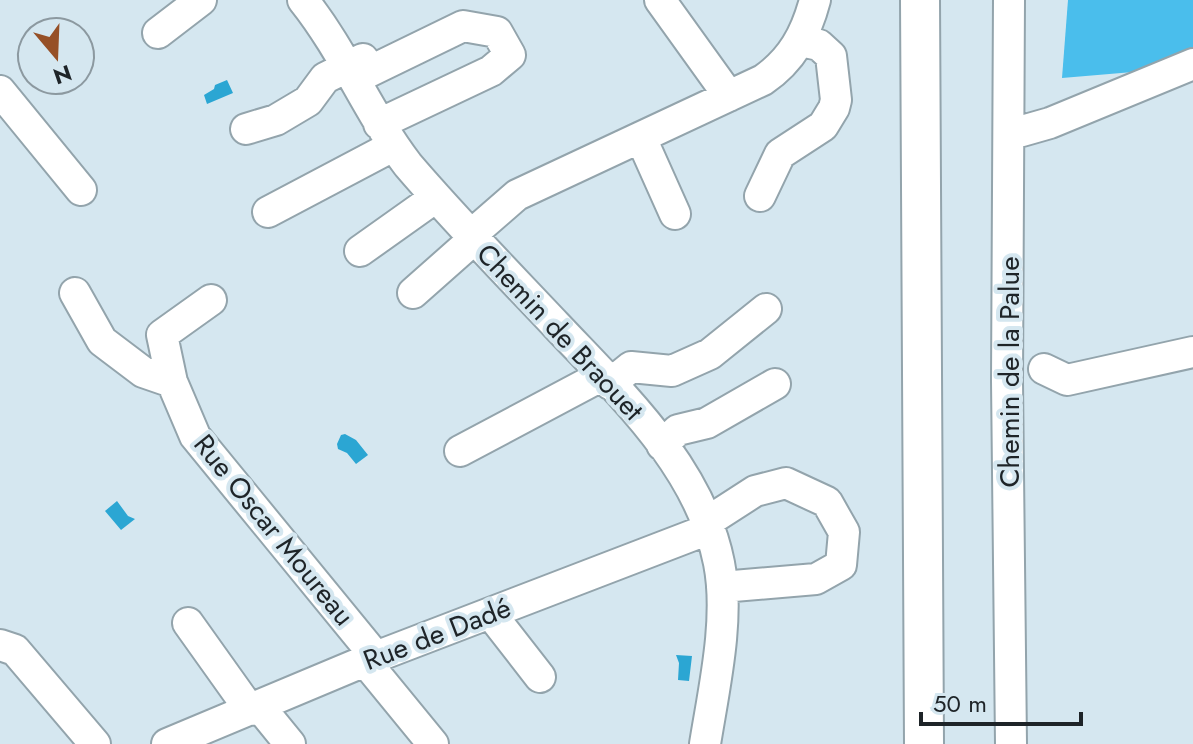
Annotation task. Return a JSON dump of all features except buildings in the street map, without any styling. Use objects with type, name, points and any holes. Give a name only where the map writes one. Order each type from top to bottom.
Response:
[{"type":"main road","points":[[920,0],[924,744]]},
{"type":"street","points":[[158,33],[201,0]]},
{"type":"street","points":[[660,0],[729,96]]},
{"type":"street","name":"Chemin de Braouet","points":[[705,744],[720,637],[722,587],[708,526],[688,483],[662,445],[606,379],[473,237],[517,195],[774,73],[801,41],[815,0]]},
{"type":"street","name":"Chemin de la Palue","points":[[1009,0],[1007,381],[1011,744]]},
{"type":"street","points":[[311,2],[386,135],[473,237],[413,293]]},
{"type":"street","points":[[351,72],[451,17]]},
{"type":"street","points":[[246,129],[276,120],[308,101],[325,78],[351,72],[463,26],[497,32],[510,55],[491,71],[268,212]]},
{"type":"street","points":[[760,196],[780,154],[823,126],[834,108],[836,100],[831,56],[819,45],[801,41]]},
{"type":"street","points":[[1010,131],[1050,123],[1193,64]]},
{"type":"street","points":[[0,91],[81,190]]},
{"type":"street","points":[[35,164],[18,137],[25,124],[32,119],[66,139]]},
{"type":"street","points":[[641,138],[675,214]]},
{"type":"street","points":[[360,251],[436,197]]},
{"type":"street","points":[[75,293],[102,341],[143,372],[172,382]]},
{"type":"street","name":"Rue Oscar Moureau","points":[[211,300],[162,335],[172,382],[195,436],[371,659],[433,744]]},
{"type":"street","points":[[460,451],[631,367],[672,371],[710,354],[766,309]]},
{"type":"street","points":[[1044,369],[1067,380],[1193,352]]},
{"type":"street","points":[[662,445],[678,430],[707,423],[775,384]]},
{"type":"street","points":[[708,526],[755,491],[786,483],[827,502],[844,532],[841,565],[816,579],[722,587]]},
{"type":"street","name":"Rue de Dadé","points":[[167,744],[371,659],[708,526]]},
{"type":"street","points":[[491,614],[540,677]]},
{"type":"street","points":[[188,623],[255,708],[290,744]]},
{"type":"street","points":[[0,645],[15,650],[95,744]]},
{"type":"shaded area","points":[[1068,0],[1193,0],[1193,52],[1133,72],[1062,78]]},
{"type":"shaded area","points":[[227,80],[233,93],[207,104],[204,95]]},
{"type":"shaded area","points":[[341,435],[356,440],[368,455],[356,464],[347,453],[338,449]]},
{"type":"shaded area","points":[[117,501],[128,516],[135,519],[121,530],[105,511]]},
{"type":"shaded area","points":[[676,655],[692,656],[689,681],[678,680]]}]
